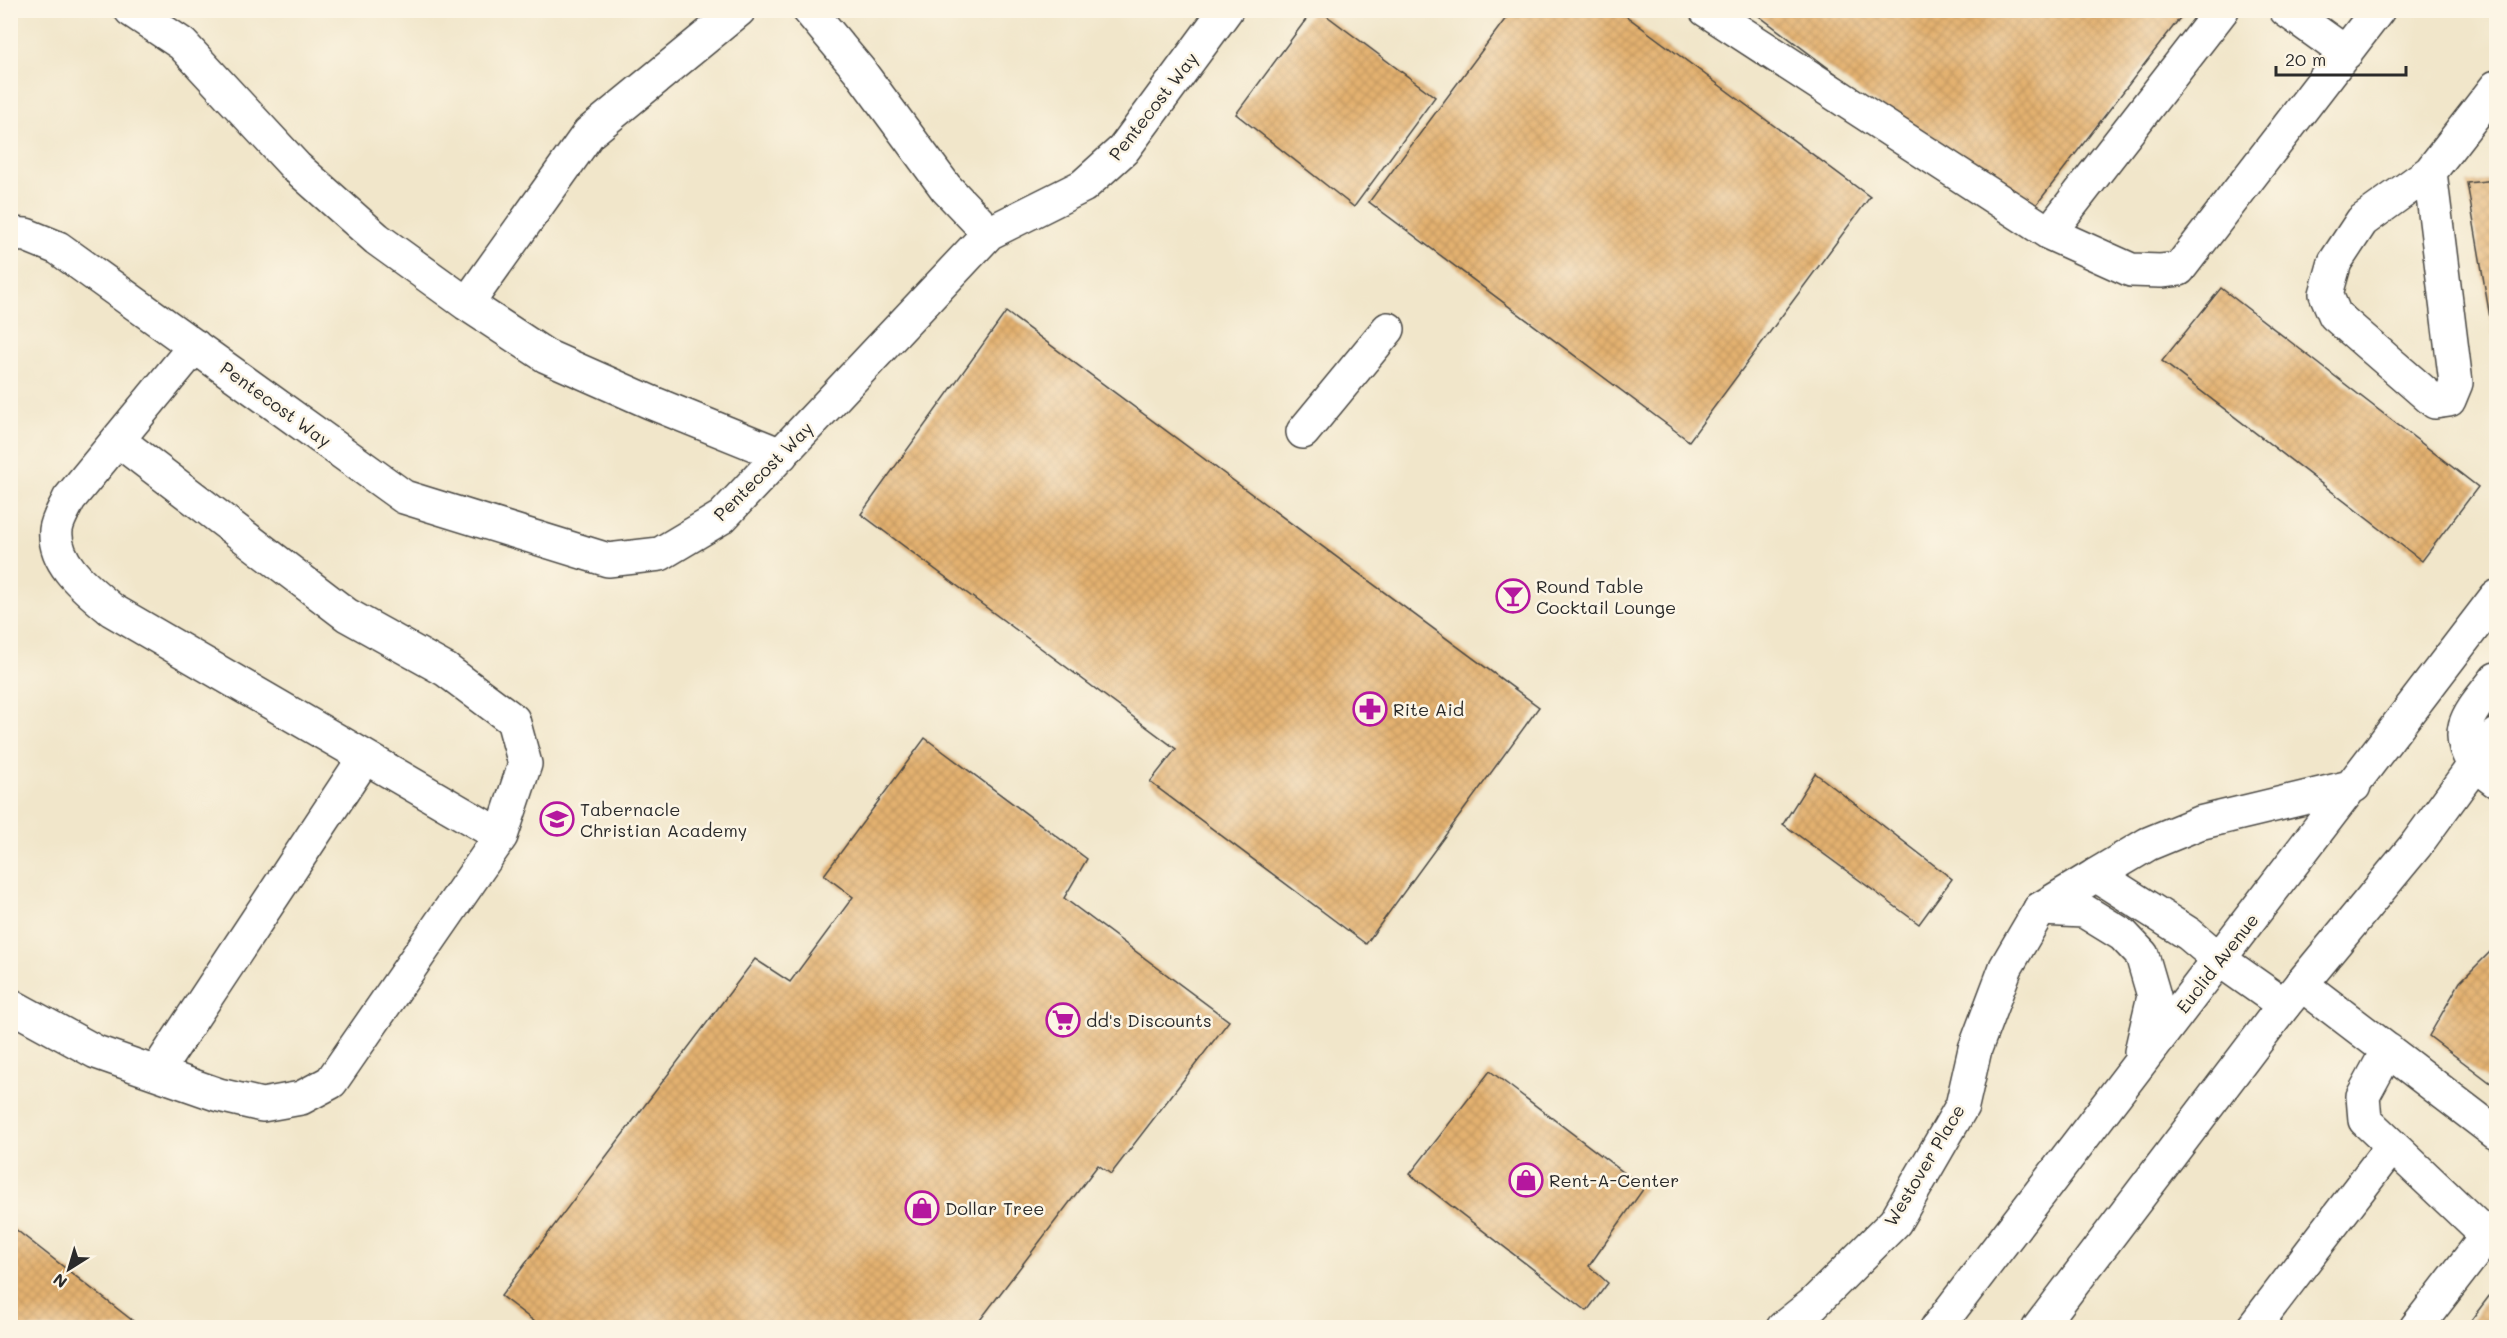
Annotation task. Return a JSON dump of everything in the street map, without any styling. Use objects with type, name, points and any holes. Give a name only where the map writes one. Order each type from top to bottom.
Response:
[{"type":"main road","points":[[131,10],[182,44],[296,166],[377,239],[466,304],[546,356],[650,402],[781,455]]},
{"type":"main road","points":[[466,304],[589,133],[739,10]]},
{"type":"main road","points":[[809,10],[858,70],[946,188],[989,233]]},
{"type":"main road","name":"Pentecost Way","points":[[10,234],[26,235],[58,248],[404,496],[608,560],[660,554],[722,517],[989,233],[1083,186],[1123,150],[1226,10]]},
{"type":"main road","points":[[1706,10],[2049,233],[2131,270],[2161,271],[2179,268],[2378,10]]},
{"type":"main road","points":[[2049,233],[2222,10]]},
{"type":"main road","points":[[2286,10],[2346,53]]},
{"type":"main road","points":[[2430,172],[2456,383],[2449,400],[2435,402],[2335,315],[2326,294],[2335,262],[2362,221],[2430,172],[2496,87]]},
{"type":"main road","points":[[1303,432],[1388,329]]},
{"type":"main road","points":[[195,345],[69,499],[56,530],[59,551],[74,575],[112,610],[501,836]]},
{"type":"main road","points":[[10,1005],[96,1052],[219,1095],[262,1105],[301,1098],[331,1082],[501,836],[525,764],[513,720],[446,670],[347,615],[118,441]]},
{"type":"main road","name":"Euclid Avenue","points":[[1937,1328],[2354,786],[2496,597]]},
{"type":"main road","points":[[2486,773],[2467,753],[2463,728],[2469,715],[2496,679]]},
{"type":"main road","points":[[2039,1328],[2293,994],[2416,845],[2486,773],[2496,735]]},
{"type":"main road","points":[[156,1073],[365,757]]},
{"type":"main road","name":"Westover Place","points":[[1783,1328],[1813,1304],[1895,1222],[1962,1106],[1976,1049],[2006,968],[2040,909],[2148,844],[2199,823],[2354,786]]},
{"type":"main road","points":[[2096,875],[2189,934],[2220,960],[2293,994],[2388,1050],[2496,1132]]},
{"type":"main road","points":[[2040,909],[2084,911],[2123,935],[2142,955],[2154,996],[2139,1064]]},
{"type":"main road","points":[[2388,1050],[2363,1095],[2365,1120],[2481,1230],[2480,1245],[2416,1328]]},
{"type":"main road","points":[[2253,1328],[2392,1146]]},
{"type":"building","points":[[1313,10],[1319,10],[1435,97],[1354,207],[1236,114]]},
{"type":"building","points":[[1512,10],[1618,10],[1870,197],[1689,441],[1369,202]]},
{"type":"building","points":[[1751,10],[2186,10],[2027,217]]},
{"type":"building","points":[[2496,180],[2496,335],[2493,335],[2467,183]]},
{"type":"building","points":[[2221,288],[2478,487],[2422,561],[2162,361]]},
{"type":"building","points":[[1006,312],[1539,707],[1366,944],[1150,782],[1176,749],[861,514]]},
{"type":"building","points":[[925,738],[1087,859],[1064,898],[1229,1021],[1111,1174],[1098,1165],[974,1328],[543,1328],[501,1296],[755,959],[790,982],[853,897],[824,875]]},
{"type":"building","points":[[1815,773],[1952,879],[1919,924],[1783,824]]},
{"type":"building","points":[[2496,946],[2496,1087],[2429,1036],[2460,982]]},
{"type":"building","points":[[1490,1071],[1644,1188],[1589,1266],[1608,1283],[1587,1311],[1410,1174]]},
{"type":"building","points":[[10,1225],[142,1328],[10,1328]]},
{"type":"building","points":[[2496,1287],[2496,1328],[2465,1328]]},
{"type":"place","name":"Round Table Cocktail Lounge","points":[[1513,596]]},
{"type":"place","name":"Rite Aid","points":[[1370,709]]},
{"type":"place","name":"Tabernacle Christian Academy","points":[[557,819]]},
{"type":"place","name":"dd's Discounts","points":[[1063,1020]]},
{"type":"place","name":"Rent-A-Center","points":[[1526,1180]]},
{"type":"place","name":"Dollar Tree","points":[[922,1208]]}]
